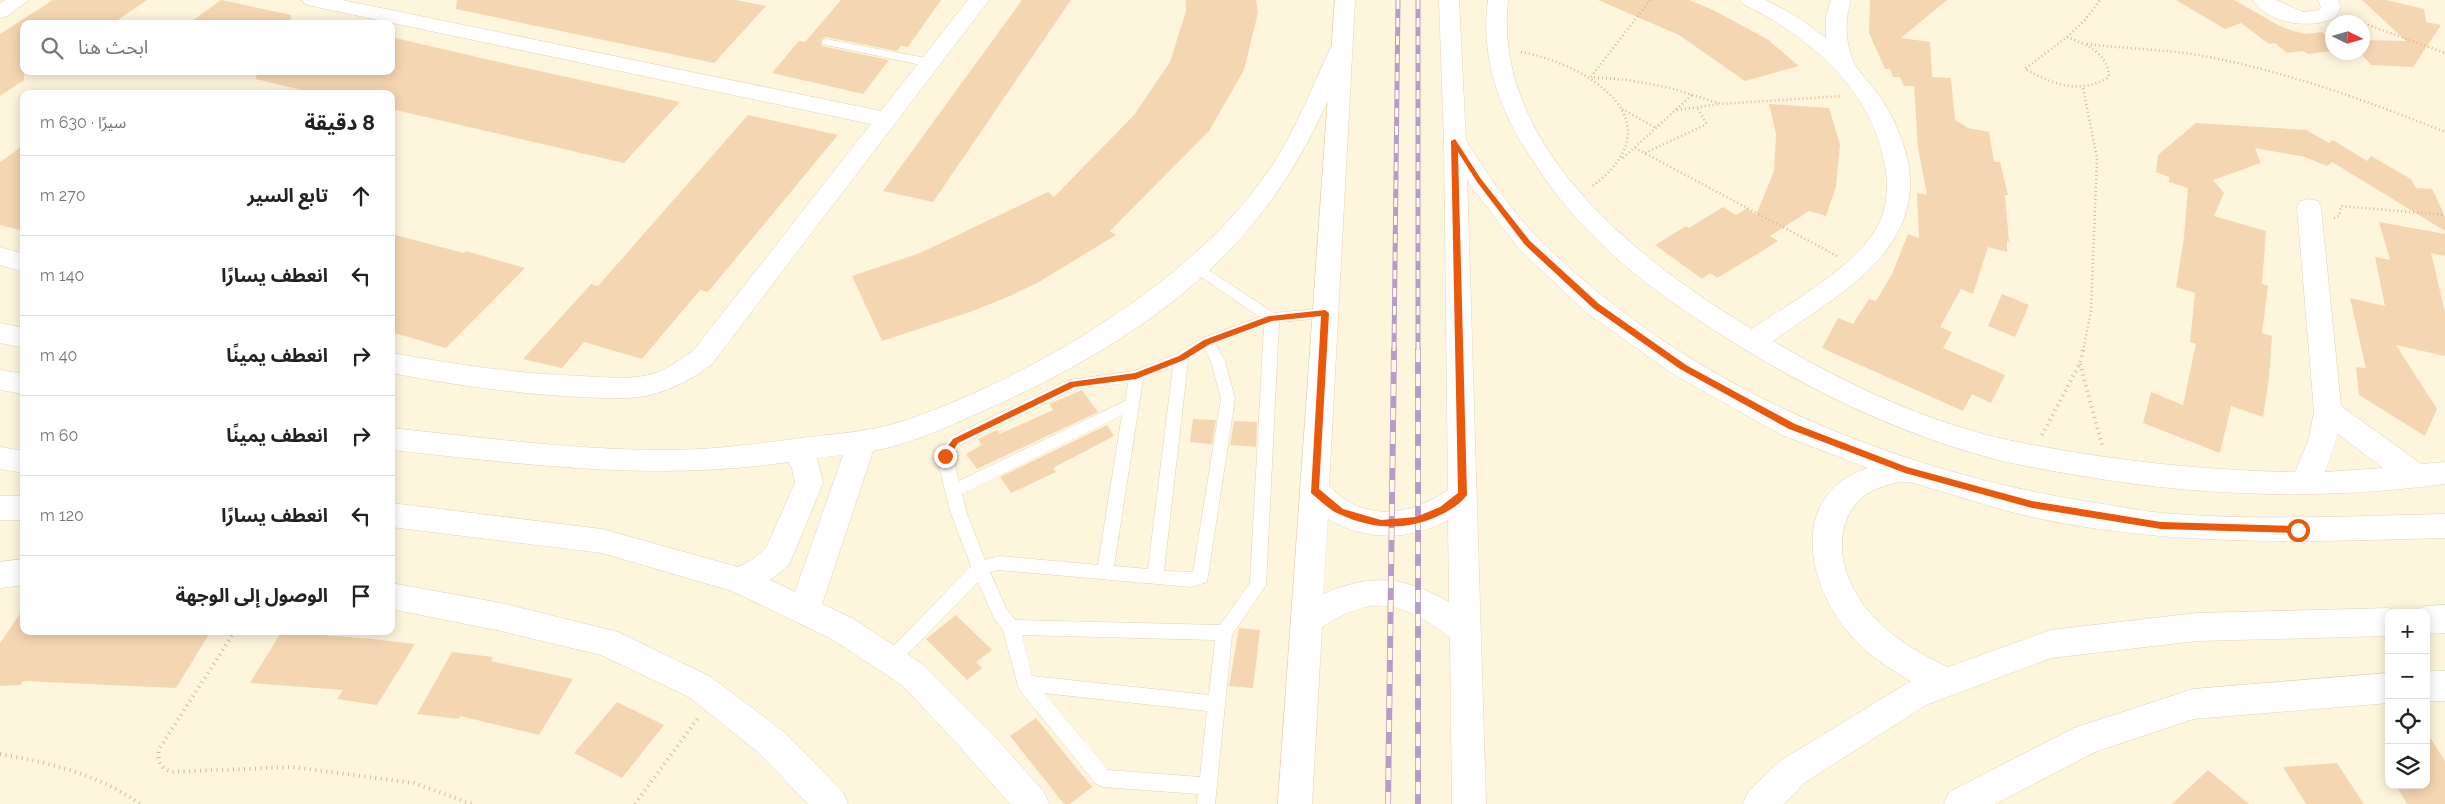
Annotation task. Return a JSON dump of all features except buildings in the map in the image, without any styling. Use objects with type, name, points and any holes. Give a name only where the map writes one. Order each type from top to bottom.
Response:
[{"type":"street","points":[[0,12],[19,0]]},
{"type":"street","points":[[312,0],[888,120]]},
{"type":"street","points":[[395,364],[538,384],[591,388],[627,387],[658,383],[680,373],[702,358],[979,0]]},
{"type":"street","points":[[1296,804],[1345,0]]},
{"type":"street","points":[[1449,0],[1455,141],[1469,804]]},
{"type":"street","points":[[1498,0],[1498,50],[1504,79],[1520,119],[1545,162],[1569,195],[1621,251],[1677,295],[1809,375],[1883,410],[1964,440],[2031,456],[2109,470],[2199,481],[2304,483],[2345,483],[2445,473]]},
{"type":"street","points":[[1750,0],[1778,14],[1816,39],[1847,68],[1881,115],[1896,152],[1900,191],[1889,228],[1857,267],[1753,342]]},
{"type":"street","points":[[1841,0],[1834,22],[1836,44],[1847,68]]},
{"type":"street","points":[[2262,0],[2278,10],[2303,18],[2318,18],[2329,5]]},
{"type":"street","points":[[395,439],[629,461],[720,459],[896,435],[987,399],[1068,357],[1140,311],[1196,266],[1248,214],[1284,165],[1310,117],[1341,49]]},
{"type":"street","points":[[1455,141],[1479,180],[1528,243],[1596,306],[1683,367],[1792,427],[1905,470],[2032,505],[2161,525],[2298,530],[2445,526]]},
{"type":"street","points":[[2304,483],[2317,461],[2325,436],[2328,411],[2310,214]]},
{"type":"street","points":[[0,333],[20,337]]},
{"type":"street","points":[[0,380],[20,383]]},
{"type":"street","points":[[2328,411],[2363,439],[2417,477]]},
{"type":"street","points":[[804,610],[862,441]]},
{"type":"street","points":[[739,580],[763,569],[778,556],[808,483],[806,465],[794,450]]},
{"type":"street","points":[[0,458],[20,461]]},
{"type":"street","points":[[1905,470],[1879,475],[1857,486],[1840,501],[1829,520],[1825,544],[1829,569],[1840,595],[1853,615],[1882,646],[1913,666],[1946,682]]},
{"type":"street","points":[[1314,491],[1340,511],[1381,524],[1404,524],[1430,516],[1444,510],[1463,495]]},
{"type":"street","points":[[0,508],[20,508]]},
{"type":"street","points":[[395,516],[602,541],[739,580],[841,628],[913,675],[974,738],[1032,804]]},
{"type":"street","points":[[0,576],[20,573]]},
{"type":"street","points":[[1306,620],[1338,600],[1354,594],[1378,591],[1405,594],[1424,602],[1443,613],[1466,631]]},
{"type":"street","points":[[395,597],[501,617],[608,642],[700,687],[771,742],[831,804]]},
{"type":"street","points":[[2430,620],[2445,619]]},
{"type":"street","points":[[1760,804],[1792,772],[1915,694],[2051,644],[2197,627],[2385,622]]},
{"type":"street","points":[[2430,686],[2445,686]]},
{"type":"street","points":[[1980,800],[2086,739],[2193,704],[2385,688]]},
{"type":"lane","points":[[826,42],[931,63]]},
{"type":"lane","points":[[1196,266],[1272,318]]},
{"type":"lane","points":[[1272,318],[1258,585],[1224,634],[1207,795],[1103,778],[1025,683],[1011,628],[1000,613],[980,568],[958,510],[945,456],[956,441],[1073,384],[1136,376],[1181,358],[1207,342],[1272,318],[1325,313]]},
{"type":"lane","points":[[890,661],[980,568],[999,563],[1191,580],[1201,576],[1228,399],[1218,361],[1207,342]]},
{"type":"lane","points":[[1155,577],[1181,358]]},
{"type":"lane","points":[[1106,573],[1136,376]]},
{"type":"lane","points":[[953,491],[1132,404]]},
{"type":"lane","points":[[1011,628],[1224,634]]},
{"type":"lane","points":[[1025,683],[1216,704]]},
{"type":"path","points":[[1590,77],[1650,0]]},
{"type":"path","points":[[2087,44],[2102,55],[2110,66],[2109,77],[2100,85],[2083,88],[2062,86],[2025,69],[2068,37],[2100,0]]},
{"type":"path","points":[[2329,5],[2445,53]]},
{"type":"path","points":[[2068,37],[2087,44],[2182,53],[2252,66],[2321,85],[2445,132]]},
{"type":"path","points":[[1498,50],[1547,57],[1590,77],[1608,92],[1622,109],[1628,126],[1628,143],[1622,159]]},
{"type":"path","points":[[1590,77],[1628,80],[1693,94],[1721,104]]},
{"type":"path","points":[[2031,456],[2080,363],[2091,311],[2097,158],[2083,88]]},
{"type":"path","points":[[1569,195],[1592,186],[1610,174],[1622,159],[1693,94]]},
{"type":"path","points":[[1676,110],[1721,104],[1866,94]]},
{"type":"path","points":[[1645,153],[1705,125],[1706,123],[1697,107]]},
{"type":"path","points":[[1622,109],[1656,128]]},
{"type":"path","points":[[1635,148],[1857,267]]},
{"type":"path","points":[[2310,214],[2328,221],[2340,216],[2341,206],[2445,215]]},
{"type":"path","points":[[2080,363],[2109,470]]},
{"type":"path","points":[[232,635],[159,749],[157,757],[159,765],[164,770],[172,772],[292,767],[414,783],[472,804]]},
{"type":"path","points":[[635,804],[713,697]]},
{"type":"path","points":[[0,754],[64,766],[126,792],[140,804]]},
{"type":"railway","points":[[1394,351],[1398,0]]},
{"type":"railway","points":[[1418,0],[1418,804]]},
{"type":"railway","points":[[1388,804],[1394,350]]},
{"type":"route","points":[[945,456],[956,441],[1073,384],[1136,376],[1181,358],[1207,342],[1272,318],[1325,313],[1314,491],[1340,511],[1360,519],[1381,524],[1404,524],[1444,510],[1463,495],[1455,141],[1479,180],[1528,243],[1596,306],[1683,367],[1792,427],[1905,470],[2032,505],[2161,525],[2298,530]]}]
